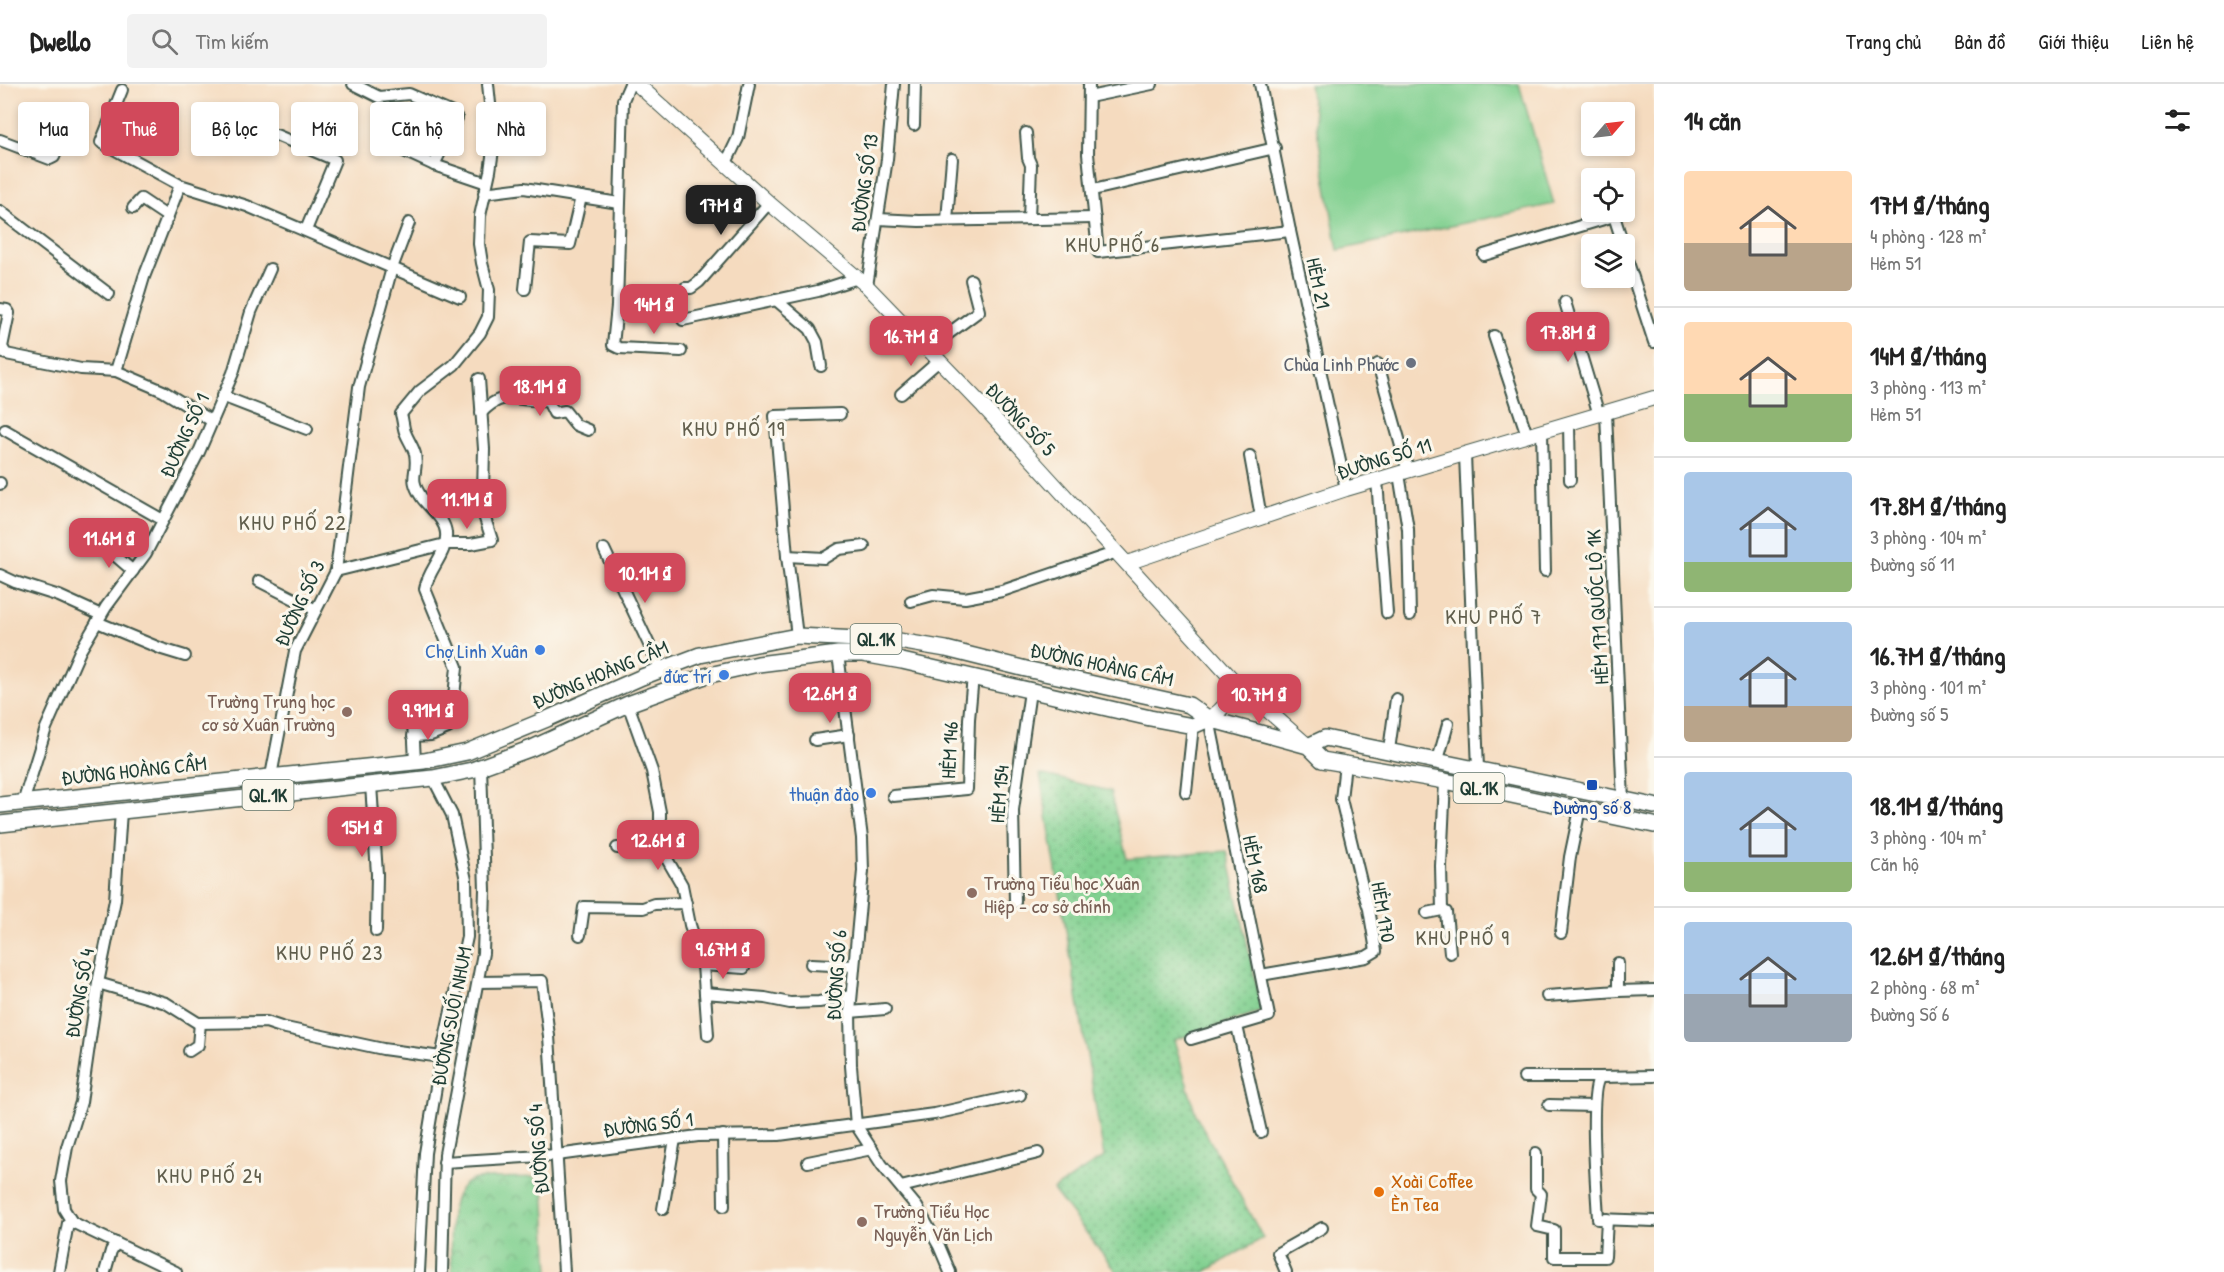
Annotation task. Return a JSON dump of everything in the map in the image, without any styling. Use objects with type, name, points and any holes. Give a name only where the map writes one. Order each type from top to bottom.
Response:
[{"type":"main road","name":"ĐƯỜNG SỐ 5","points":[[637,84],[769,203],[862,282],[940,360],[1232,678],[1308,746]]},
{"type":"main road","name":"ĐƯỜNG SỐ 11","points":[[1127,563],[1346,489],[1654,398]]},
{"type":"main road","name":"ĐƯỜNG HOÀNG CẦM","points":[[0,806],[414,762],[467,752],[700,655],[797,636],[891,640],[946,649],[1189,705],[1209,719],[1308,746],[1322,760],[1445,781],[1654,825]]},
{"type":"main road","name":"ĐƯỜNG HOÀNG CẦM","points":[[0,824],[433,778],[481,766],[532,748],[628,704],[705,676],[758,664],[838,654],[862,654],[973,676],[1030,691],[1193,726]]},
{"type":"main road","points":[[1193,726],[1209,719],[1227,704],[1232,678]]},
{"type":"main road","name":"ĐƯỜNG HOÀNG CẦM","points":[[1308,746],[1325,738],[1654,806]]},
{"type":"street","points":[[353,84],[379,97],[409,94],[452,113],[458,118],[434,165]]},
{"type":"street","points":[[414,736],[431,735],[448,728],[452,716],[457,667],[424,589],[426,579],[442,554],[446,532],[443,523],[423,499],[414,483],[416,461],[414,450],[405,432],[401,414],[420,391],[454,365],[480,333],[489,317],[489,290],[479,244],[480,216],[494,143],[488,84]]},
{"type":"street","points":[[630,84],[623,100],[617,306],[613,345],[619,348],[681,351]]},
{"type":"street","points":[[726,164],[738,138],[749,84]]},
{"type":"street","name":"ĐƯỜNG SỐ 13","points":[[862,282],[878,219],[887,159],[894,84]]},
{"type":"street","points":[[914,125],[915,84]]},
{"type":"street","points":[[1089,84],[1088,154],[1098,252],[1290,231]]},
{"type":"street","points":[[1089,97],[1152,84]]},
{"type":"street","name":"HẺM 21","points":[[1260,84],[1346,489]]},
{"type":"street","points":[[122,90],[101,142],[180,185],[247,206],[460,297]]},
{"type":"street","points":[[1026,133],[1028,158],[1031,165],[1029,219]]},
{"type":"street","points":[[279,136],[336,160],[306,230]]},
{"type":"street","points":[[0,140],[18,147]]},
{"type":"street","points":[[1093,190],[1275,148]]},
{"type":"street","points":[[414,156],[485,188],[524,188],[619,203]]},
{"type":"street","points":[[947,220],[952,159]]},
{"type":"street","points":[[116,371],[144,277],[180,185]]},
{"type":"street","points":[[525,289],[530,242],[570,244],[580,197]]},
{"type":"street","points":[[133,208],[141,199],[168,218]]},
{"type":"street","points":[[685,288],[691,288],[699,282],[769,203]]},
{"type":"street","points":[[0,211],[109,294]]},
{"type":"street","points":[[1484,255],[1614,216],[1620,234]]},
{"type":"street","points":[[878,219],[919,221],[1095,218]]},
{"type":"street","name":"ĐƯỜNG SỐ 3","points":[[271,776],[292,659],[302,634],[336,571],[359,387],[392,268],[409,223]]},
{"type":"street","name":"ĐƯỜNG SỐ 1","points":[[23,803],[46,728],[80,651],[99,618],[146,553],[199,452],[233,373],[251,312],[270,269]]},
{"type":"street","points":[[928,348],[979,311],[971,280]]},
{"type":"street","points":[[683,320],[862,282]]},
{"type":"street","points":[[1635,284],[1654,342]]},
{"type":"street","points":[[776,300],[810,329],[817,342],[821,366]]},
{"type":"street","name":"HẺM 171 QUỐC LỘ 1K","points":[[1564,302],[1603,414],[1623,801]]},
{"type":"street","points":[[0,309],[7,310],[9,313],[2,348],[6,354],[81,369],[116,371],[163,391],[212,421]]},
{"type":"street","points":[[1494,336],[1527,435]]},
{"type":"street","points":[[901,394],[940,360]]},
{"type":"street","points":[[1378,364],[1403,472],[1408,529],[1410,615]]},
{"type":"street","points":[[336,571],[445,544],[471,544],[492,540],[478,497],[483,493],[484,449],[479,379]]},
{"type":"street","points":[[222,396],[307,429]]},
{"type":"street","points":[[481,413],[493,401],[502,398],[548,401],[554,413],[565,411],[576,425],[588,430]]},
{"type":"street","points":[[797,636],[787,556],[775,416],[840,414]]},
{"type":"street","points":[[1569,424],[1569,480]]},
{"type":"street","points":[[5,430],[163,520]]},
{"type":"street","points":[[1542,431],[1545,570]]},
{"type":"street","points":[[1465,455],[1478,768]]},
{"type":"street","points":[[1250,456],[1261,517]]},
{"type":"street","points":[[1377,480],[1387,613]]},
{"type":"street","points":[[104,546],[133,571]]},
{"type":"street","points":[[787,556],[824,558],[839,549],[864,546]]},
{"type":"street","points":[[604,549],[661,670]]},
{"type":"street","points":[[911,601],[933,595],[965,598],[1002,591],[1117,552]]},
{"type":"street","points":[[0,574],[15,582],[58,596],[162,649],[185,656]]},
{"type":"street","points":[[259,581],[316,610]]},
{"type":"street","name":"ĐƯỜNG SỐ 6","points":[[838,654],[862,838],[863,871],[850,1012],[851,1066],[856,1125],[882,1165],[917,1207],[939,1246],[950,1272]]},
{"type":"street","name":"HẺM 146","points":[[893,796],[967,789],[973,676]]},
{"type":"street","name":"HẺM 154","points":[[1015,902],[1013,810],[1030,691]]},
{"type":"street","points":[[1389,750],[1396,699]]},
{"type":"street","points":[[628,704],[652,771],[660,812],[660,847],[682,885],[690,925],[703,965],[708,1035]]},
{"type":"street","name":"HẺM 168","points":[[1209,719],[1269,1016],[1237,1026]]},
{"type":"street","points":[[413,721],[414,762]]},
{"type":"street","points":[[1438,760],[1448,724]]},
{"type":"street","points":[[1186,792],[1193,726]]},
{"type":"street","points":[[815,740],[849,735]]},
{"type":"street","name":"HẺM 170","points":[[1261,975],[1366,957],[1376,951],[1370,909],[1363,890],[1341,799],[1345,764]]},
{"type":"street","name":"ĐƯỜNG SUỐI NHUM","points":[[442,1272],[444,1162],[451,1114],[483,953],[485,890],[481,766]]},
{"type":"street","points":[[419,1272],[424,1153],[441,1057],[467,937],[466,879],[452,815],[433,778]]},
{"type":"street","points":[[1445,781],[1441,866],[1442,910],[1446,912],[1450,953]]},
{"type":"street","points":[[371,785],[377,874],[376,931]]},
{"type":"street","points":[[1561,933],[1570,857],[1580,809]]},
{"type":"street","name":"ĐƯỜNG SỐ 4","points":[[72,1222],[64,1209],[60,1181],[67,1147],[81,1102],[98,983],[116,900],[121,811]]},
{"type":"street","points":[[617,848],[660,847]]},
{"type":"street","points":[[580,935],[584,907],[642,908],[654,904],[686,903]]},
{"type":"street","points":[[1427,913],[1442,910]]},
{"type":"street","points":[[1618,963],[1618,991]]},
{"type":"street","points":[[811,964],[854,966]]},
{"type":"street","points":[[703,965],[744,968]]},
{"type":"street","name":"ĐƯỜNG SỐ 4","points":[[478,982],[543,981],[549,1036],[564,1272]]},
{"type":"street","points":[[98,983],[166,1003],[200,1023],[266,1022],[383,1049],[441,1057]]},
{"type":"street","points":[[1547,996],[1654,990]]},
{"type":"street","points":[[705,993],[765,998],[790,1003],[819,1002],[851,996]]},
{"type":"street","points":[[850,1012],[885,1009]]},
{"type":"street","points":[[189,1051],[198,1045],[200,1023]]},
{"type":"street","points":[[1191,1039],[1237,1026],[1261,1132]]},
{"type":"street","points":[[1524,1077],[1654,1076]]},
{"type":"street","points":[[1536,1153],[1536,1189],[1541,1194],[1537,1226],[1554,1230],[1554,1257],[1605,1257],[1594,1106],[1600,1077]]},
{"type":"street","name":"ĐƯỜNG SỐ 1","points":[[444,1162],[557,1155],[723,1135],[779,1135],[934,1114],[1020,1095]]},
{"type":"street","points":[[1549,1104],[1594,1106]]},
{"type":"street","points":[[723,1135],[724,1206]]},
{"type":"street","points":[[663,1209],[675,1139]]},
{"type":"street","points":[[808,1162],[872,1149]]},
{"type":"street","points":[[901,1187],[1038,1153]]},
{"type":"street","points":[[1602,1219],[1654,1221]]},
{"type":"street","points":[[59,1272],[68,1223],[72,1222],[176,1272]]},
{"type":"street","points":[[1286,1272],[1278,1253],[1322,1228]]},
{"type":"street","points":[[105,1272],[111,1251],[116,1244]]},
{"type":"green space","points":[[1309,84],[1519,84],[1554,204],[1338,250]]},
{"type":"green space","points":[[1040,774],[1110,791],[1127,859],[1227,851],[1262,1011],[1174,1040],[1196,1115],[1263,1238],[1205,1272],[1117,1272],[1053,1190],[1104,1157]]},
{"type":"green space","points":[[533,1177],[544,1187],[549,1272],[452,1272],[451,1221],[456,1196],[463,1186],[476,1179]]},
{"type":"place","name":"Chùa Linh Phước","points":[[1411,363]]},
{"type":"place","name":"Chợ Linh Xuân","points":[[540,650]]},
{"type":"place","name":"đức trí","points":[[724,675]]},
{"type":"place","name":"Trường Trung học cơ sở Xuân Trường","points":[[347,712]]},
{"type":"place","name":"Đường số 8","points":[[1592,785]]},
{"type":"place","name":"thuận đào","points":[[871,793]]},
{"type":"place","name":"Trường Tiểu học Xuân Hiệp - cơ sở chính","points":[[972,893]]},
{"type":"place","name":"Xoài Coffee Èn Tea","points":[[1379,1192]]},
{"type":"place","name":"Trường Tiểu Học Nguyễn Văn Lịch","points":[[862,1222]]},
{"type":"district","name":"KHU PHỐ 6","points":[[1113,244]]},
{"type":"district","name":"KHU PHỐ 19","points":[[734,428]]},
{"type":"district","name":"KHU PHỐ 22","points":[[293,522]]},
{"type":"district","name":"KHU PHỐ 7","points":[[1494,616]]},
{"type":"district","name":"KHU PHỐ 9","points":[[1463,937]]},
{"type":"district","name":"KHU PHỐ 23","points":[[330,952]]},
{"type":"district","name":"KHU PHỐ 24","points":[[210,1175]]}]
